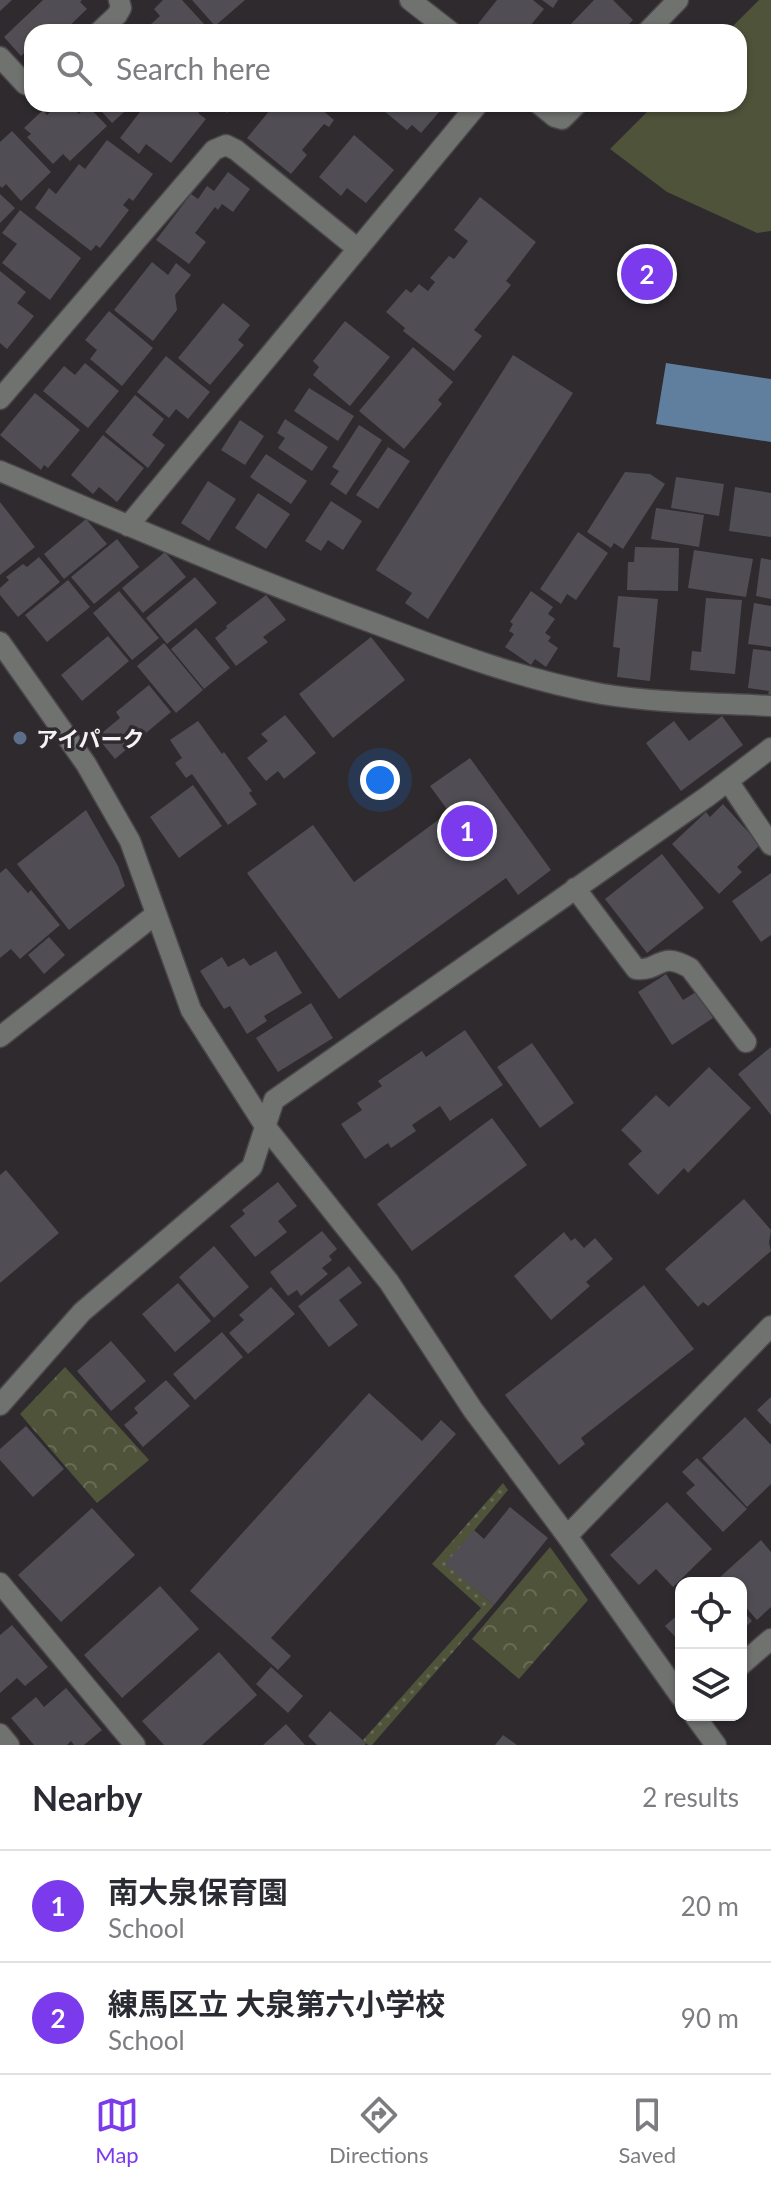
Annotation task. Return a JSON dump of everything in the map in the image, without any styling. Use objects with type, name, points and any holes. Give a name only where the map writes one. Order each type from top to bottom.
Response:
[{"type":"street","points":[[107,24],[121,8],[119,0]]},
{"type":"street","points":[[410,0],[441,24]]},
{"type":"street","points":[[652,24],[666,4]]},
{"type":"street","points":[[0,57],[24,83]]},
{"type":"street","points":[[128,526],[471,112]]},
{"type":"street","points":[[549,112],[562,119],[569,112]]},
{"type":"street","points":[[0,399],[214,150],[226,145],[236,150],[358,249]]},
{"type":"street","points":[[0,471],[297,595],[538,680],[603,694],[771,706]]},
{"type":"street","points":[[0,642],[86,764],[130,841],[191,1010],[265,1126],[389,1282],[473,1410],[675,1689]]},
{"type":"street","points":[[0,1405],[82,1312],[252,1167],[274,1100],[771,748]]},
{"type":"street","points":[[728,781],[771,845]]},
{"type":"street","points":[[575,888],[636,969],[647,970],[669,959],[690,968],[746,1042]]},
{"type":"street","points":[[0,1037],[156,914]]},
{"type":"street","points":[[567,1536],[771,1326]]},
{"type":"street","points":[[0,1583],[135,1745]]},
{"type":"street","points":[[747,1660],[771,1639]]},
{"type":"street","points":[[698,1721],[716,1745]]},
{"type":"street","points":[[0,1734],[9,1745]]},
{"type":"green space","points":[[759,0],[771,0],[771,231],[757,233],[667,192],[610,149],[647,112],[747,112],[747,24],[735,24]]},
{"type":"green space","points":[[65,1367],[149,1460],[97,1503],[20,1414]]},
{"type":"green space","points":[[503,1483],[508,1490],[446,1564],[494,1605],[372,1745],[368,1745],[363,1740],[481,1608],[432,1564]]},
{"type":"green space","points":[[550,1547],[588,1600],[519,1679],[472,1639]]},
{"type":"water","points":[[666,363],[771,379],[771,442],[656,424]]},
{"type":"building","points":[[0,0],[12,0],[0,11]]},
{"type":"building","points":[[43,0],[82,0],[80,2],[87,9],[71,24],[24,24],[24,53],[21,56],[4,37]]},
{"type":"building","points":[[163,0],[182,0],[204,24],[151,24],[160,16],[154,9]]},
{"type":"building","points":[[192,0],[245,0],[217,24],[213,24]]},
{"type":"building","points":[[497,0],[533,0],[544,9],[532,24],[478,24]]},
{"type":"building","points":[[542,0],[558,0],[553,8]]},
{"type":"building","points":[[594,0],[613,0],[633,20],[629,24],[571,24]]},
{"type":"building","points":[[41,112],[47,115],[50,112],[94,112],[107,126],[70,161],[63,154],[53,164],[27,137],[31,134],[24,128]]},
{"type":"building","points":[[102,112],[124,112],[112,123]]},
{"type":"building","points":[[140,112],[199,112],[206,119],[171,163],[146,144],[139,154],[120,138]]},
{"type":"building","points":[[268,112],[324,112],[334,120],[329,127],[324,124],[302,150],[307,155],[291,174],[247,138]]},
{"type":"building","points":[[385,112],[439,112],[421,133],[412,125],[407,130]]},
{"type":"building","points":[[12,131],[51,172],[21,201],[6,184],[2,188],[0,186],[0,142]]},
{"type":"building","points":[[354,135],[394,170],[366,203],[347,188],[341,196],[319,177]]},
{"type":"building","points":[[107,140],[153,174],[133,201],[129,198],[123,205],[129,210],[100,248],[96,245],[91,251],[35,208],[49,188],[56,194],[79,164],[85,169]]},
{"type":"building","points":[[228,172],[250,189],[233,212],[222,204],[218,210],[215,207],[195,233],[206,242],[189,264],[156,240],[191,194],[198,199],[207,186],[214,191]]},
{"type":"building","points":[[0,194],[15,208],[0,223]]},
{"type":"building","points":[[480,197],[536,242],[506,281],[511,285],[474,330],[482,336],[454,371],[403,331],[405,328],[386,312],[406,289],[411,293],[419,284],[428,291],[435,282],[430,278],[449,256],[454,259],[468,241],[454,230]]},
{"type":"building","points":[[20,210],[81,258],[50,300],[2,263],[17,244],[2,233]]},
{"type":"building","points":[[152,262],[168,275],[176,263],[191,275],[175,295],[177,310],[153,341],[114,310]]},
{"type":"building","points":[[0,271],[26,292],[17,303],[34,316],[7,349],[0,343]]},
{"type":"building","points":[[223,303],[250,325],[238,340],[244,345],[210,385],[178,358]]},
{"type":"building","points":[[109,311],[153,348],[122,386],[90,359],[97,350],[85,340]]},
{"type":"building","points":[[345,321],[390,357],[350,406],[313,375],[319,367],[313,361]]},
{"type":"building","points":[[413,347],[453,382],[438,400],[442,404],[404,449],[359,411]]},
{"type":"building","points":[[513,355],[573,393],[428,619],[405,603],[412,593],[376,570]]},
{"type":"building","points":[[166,356],[210,392],[188,419],[176,409],[169,418],[137,392]]},
{"type":"building","points":[[85,363],[119,391],[88,428],[43,391],[64,366],[75,375]]},
{"type":"building","points":[[309,388],[354,416],[338,441],[294,411]]},
{"type":"building","points":[[35,393],[80,430],[48,468],[44,465],[41,470],[0,435]]},
{"type":"building","points":[[135,395],[164,419],[152,435],[165,445],[148,468],[105,432]]},
{"type":"building","points":[[285,419],[328,447],[312,471],[278,448],[285,438],[277,433]]},
{"type":"building","points":[[240,420],[264,436],[245,465],[221,450]]},
{"type":"building","points":[[359,425],[382,440],[346,495],[330,484],[339,471],[332,467]]},
{"type":"building","points":[[103,435],[144,468],[117,502],[99,487],[93,494],[71,475]]},
{"type":"building","points":[[388,447],[410,461],[378,509],[356,495]]},
{"type":"building","points":[[266,454],[307,481],[291,504],[250,477]]},
{"type":"building","points":[[625,472],[650,474],[665,484],[623,549],[614,543],[611,548],[587,532]]},
{"type":"building","points":[[676,477],[724,484],[719,516],[671,508]]},
{"type":"building","points":[[208,481],[236,499],[209,541],[181,523]]},
{"type":"building","points":[[735,487],[771,493],[771,537],[729,531]]},
{"type":"building","points":[[258,493],[290,514],[266,549],[235,528]]},
{"type":"building","points":[[331,501],[362,521],[343,550],[328,540],[321,551],[305,541]]},
{"type":"building","points":[[0,502],[35,547],[0,575]]},
{"type":"building","points":[[656,508],[704,515],[699,547],[651,539]]},
{"type":"building","points":[[86,519],[107,544],[64,579],[44,554]]},
{"type":"building","points":[[578,532],[608,553],[576,600],[567,594],[561,604],[540,589]]},
{"type":"building","points":[[117,539],[139,567],[94,604],[71,577]]},
{"type":"building","points":[[635,547],[679,548],[678,591],[627,590],[628,562],[634,562]]},
{"type":"building","points":[[694,550],[753,559],[746,597],[688,588]]},
{"type":"building","points":[[165,552],[186,577],[143,613],[122,588]]},
{"type":"building","points":[[39,557],[60,582],[18,617],[0,595],[0,588],[9,580],[6,577]]},
{"type":"building","points":[[761,558],[771,560],[771,599],[756,596]]},
{"type":"building","points":[[195,577],[217,603],[167,644],[146,618]]},
{"type":"building","points":[[68,580],[90,607],[47,642],[25,615]]},
{"type":"building","points":[[119,591],[159,638],[132,660],[93,613]]},
{"type":"building","points":[[531,591],[553,607],[548,614],[555,619],[545,633],[551,637],[548,641],[558,648],[546,667],[535,659],[531,665],[505,647],[514,634],[509,631],[513,624],[510,622]]},
{"type":"building","points":[[266,595],[286,620],[263,637],[268,642],[236,666],[215,638]]},
{"type":"building","points":[[618,596],[658,599],[650,681],[617,677],[620,648],[613,647]]},
{"type":"building","points":[[706,598],[742,600],[735,674],[690,670],[692,651],[701,652]]},
{"type":"building","points":[[754,603],[771,606],[771,647],[748,644]]},
{"type":"building","points":[[196,628],[230,668],[204,689],[171,649]]},
{"type":"building","points":[[108,636],[129,661],[82,701],[61,675]]},
{"type":"building","points":[[371,637],[405,680],[333,738],[299,694]]},
{"type":"building","points":[[164,643],[203,690],[176,713],[137,666]]},
{"type":"building","points":[[753,649],[771,651],[771,695],[769,691],[748,688]]},
{"type":"building","points":[[149,685],[171,712],[115,759],[97,737],[120,718],[116,712]]},
{"type":"building","points":[[285,715],[316,753],[284,779],[278,771],[266,781],[247,758],[268,741],[261,734]]},
{"type":"building","points":[[722,716],[743,745],[681,791],[646,743],[674,721],[689,741]]},
{"type":"building","points":[[198,721],[252,791],[249,793],[257,804],[228,825],[192,774],[186,778],[175,763],[182,758],[170,740]]},
{"type":"building","points":[[470,758],[551,870],[518,895],[506,878],[339,999],[247,873],[313,825],[354,882],[449,812],[430,786]]},
{"type":"building","points":[[193,785],[222,826],[179,858],[150,817]]},
{"type":"building","points":[[723,804],[760,845],[737,867],[742,872],[719,894],[672,844],[706,812],[710,817]]},
{"type":"building","points":[[86,810],[118,866],[125,886],[69,930],[17,864]]},
{"type":"building","points":[[662,854],[704,908],[647,953],[605,899]]},
{"type":"building","points":[[6,868],[28,893],[31,890],[60,925],[20,959],[11,949],[0,958],[0,873]]},
{"type":"building","points":[[771,873],[771,935],[761,942],[732,901]]},
{"type":"building","points":[[49,937],[65,955],[44,974],[28,955]]},
{"type":"building","points":[[276,951],[302,993],[264,1016],[267,1021],[247,1034],[230,1006],[224,1009],[200,971],[222,957],[228,967],[244,958],[250,966]]},
{"type":"building","points":[[666,974],[683,1000],[696,992],[713,1018],[672,1045],[638,992]]},
{"type":"building","points":[[311,1003],[333,1038],[278,1072],[256,1038]]},
{"type":"building","points":[[465,1030],[503,1085],[450,1121],[440,1106],[412,1125],[416,1131],[391,1148],[388,1143],[365,1159],[341,1124],[362,1110],[357,1103],[382,1086],[378,1081],[422,1051],[426,1057]]},
{"type":"building","points":[[532,1043],[574,1103],[540,1128],[497,1067]]},
{"type":"building","points":[[771,1047],[771,1115],[738,1074]]},
{"type":"building","points":[[709,1067],[751,1108],[688,1173],[684,1168],[658,1195],[628,1164],[642,1151],[621,1130],[656,1095],[669,1107]]},
{"type":"building","points":[[492,1118],[527,1165],[412,1251],[377,1204]]},
{"type":"building","points":[[6,1170],[59,1233],[0,1283],[0,1175]]},
{"type":"building","points":[[278,1182],[297,1206],[278,1221],[287,1232],[255,1257],[230,1226],[245,1214],[242,1210]]},
{"type":"building","points":[[744,1199],[771,1230],[771,1251],[708,1306],[703,1302],[698,1307],[665,1269]]},
{"type":"building","points":[[322,1231],[337,1249],[329,1256],[332,1260],[322,1268],[328,1274],[301,1296],[297,1290],[288,1296],[270,1272]]},
{"type":"building","points":[[564,1232],[571,1241],[575,1238],[584,1248],[595,1238],[613,1259],[586,1282],[590,1286],[551,1320],[514,1276]]},
{"type":"building","points":[[214,1246],[249,1287],[214,1318],[179,1277]]},
{"type":"building","points":[[349,1266],[362,1283],[339,1300],[358,1325],[329,1347],[298,1306]]},
{"type":"building","points":[[178,1283],[211,1321],[175,1352],[142,1314]]},
{"type":"building","points":[[644,1285],[694,1349],[581,1438],[585,1444],[559,1465],[505,1395]]},
{"type":"building","points":[[271,1287],[295,1314],[248,1354],[229,1333],[244,1320],[239,1315]]},
{"type":"building","points":[[222,1332],[243,1357],[195,1400],[173,1374]]},
{"type":"building","points":[[111,1341],[146,1381],[111,1411],[77,1371]]},
{"type":"building","points":[[166,1380],[190,1406],[143,1447],[124,1425],[138,1413],[134,1408]]},
{"type":"building","points":[[369,1393],[422,1441],[441,1420],[456,1434],[271,1638],[291,1656],[278,1670],[190,1591]]},
{"type":"building","points":[[771,1397],[771,1425],[757,1410]]},
{"type":"building","points":[[745,1417],[771,1445],[771,1484],[747,1507],[702,1458]]},
{"type":"building","points":[[26,1426],[64,1469],[33,1497],[0,1460],[0,1449]]},
{"type":"building","points":[[697,1458],[747,1509],[723,1532],[686,1493],[695,1485],[682,1472]]},
{"type":"building","points":[[667,1502],[712,1549],[683,1577],[675,1577],[673,1587],[656,1569],[639,1585],[610,1555]]},
{"type":"building","points":[[510,1507],[548,1538],[494,1605],[445,1564],[474,1530],[484,1539]]},
{"type":"building","points":[[92,1508],[135,1555],[61,1622],[18,1575]]},
{"type":"building","points":[[761,1540],[771,1552],[771,1607],[757,1620],[747,1609],[747,1577],[720,1577]]},
{"type":"building","points":[[160,1586],[199,1629],[122,1698],[84,1655]]},
{"type":"building","points":[[675,1617],[675,1637],[665,1626]]},
{"type":"building","points":[[12,1625],[48,1667],[25,1686],[17,1678],[0,1693],[0,1635]]},
{"type":"building","points":[[219,1652],[257,1695],[202,1745],[164,1745],[142,1721]]},
{"type":"building","points":[[271,1667],[303,1696],[288,1713],[256,1684]]},
{"type":"building","points":[[66,1688],[102,1730],[84,1745],[74,1745],[71,1741],[67,1745],[34,1745],[11,1718],[36,1697],[44,1707]]},
{"type":"building","points":[[330,1711],[365,1745],[317,1745],[308,1736]]},
{"type":"building","points":[[286,1724],[305,1745],[263,1745]]},
{"type":"building","points":[[503,1735],[517,1745],[495,1745]]},
{"type":"place","name":"練馬区立 大泉第六小学校","points":[[647,274]]},
{"type":"place","name":"アイパーク","points":[[20,738]]},
{"type":"place","name":"南大泉保育園","points":[[467,831]]}]
